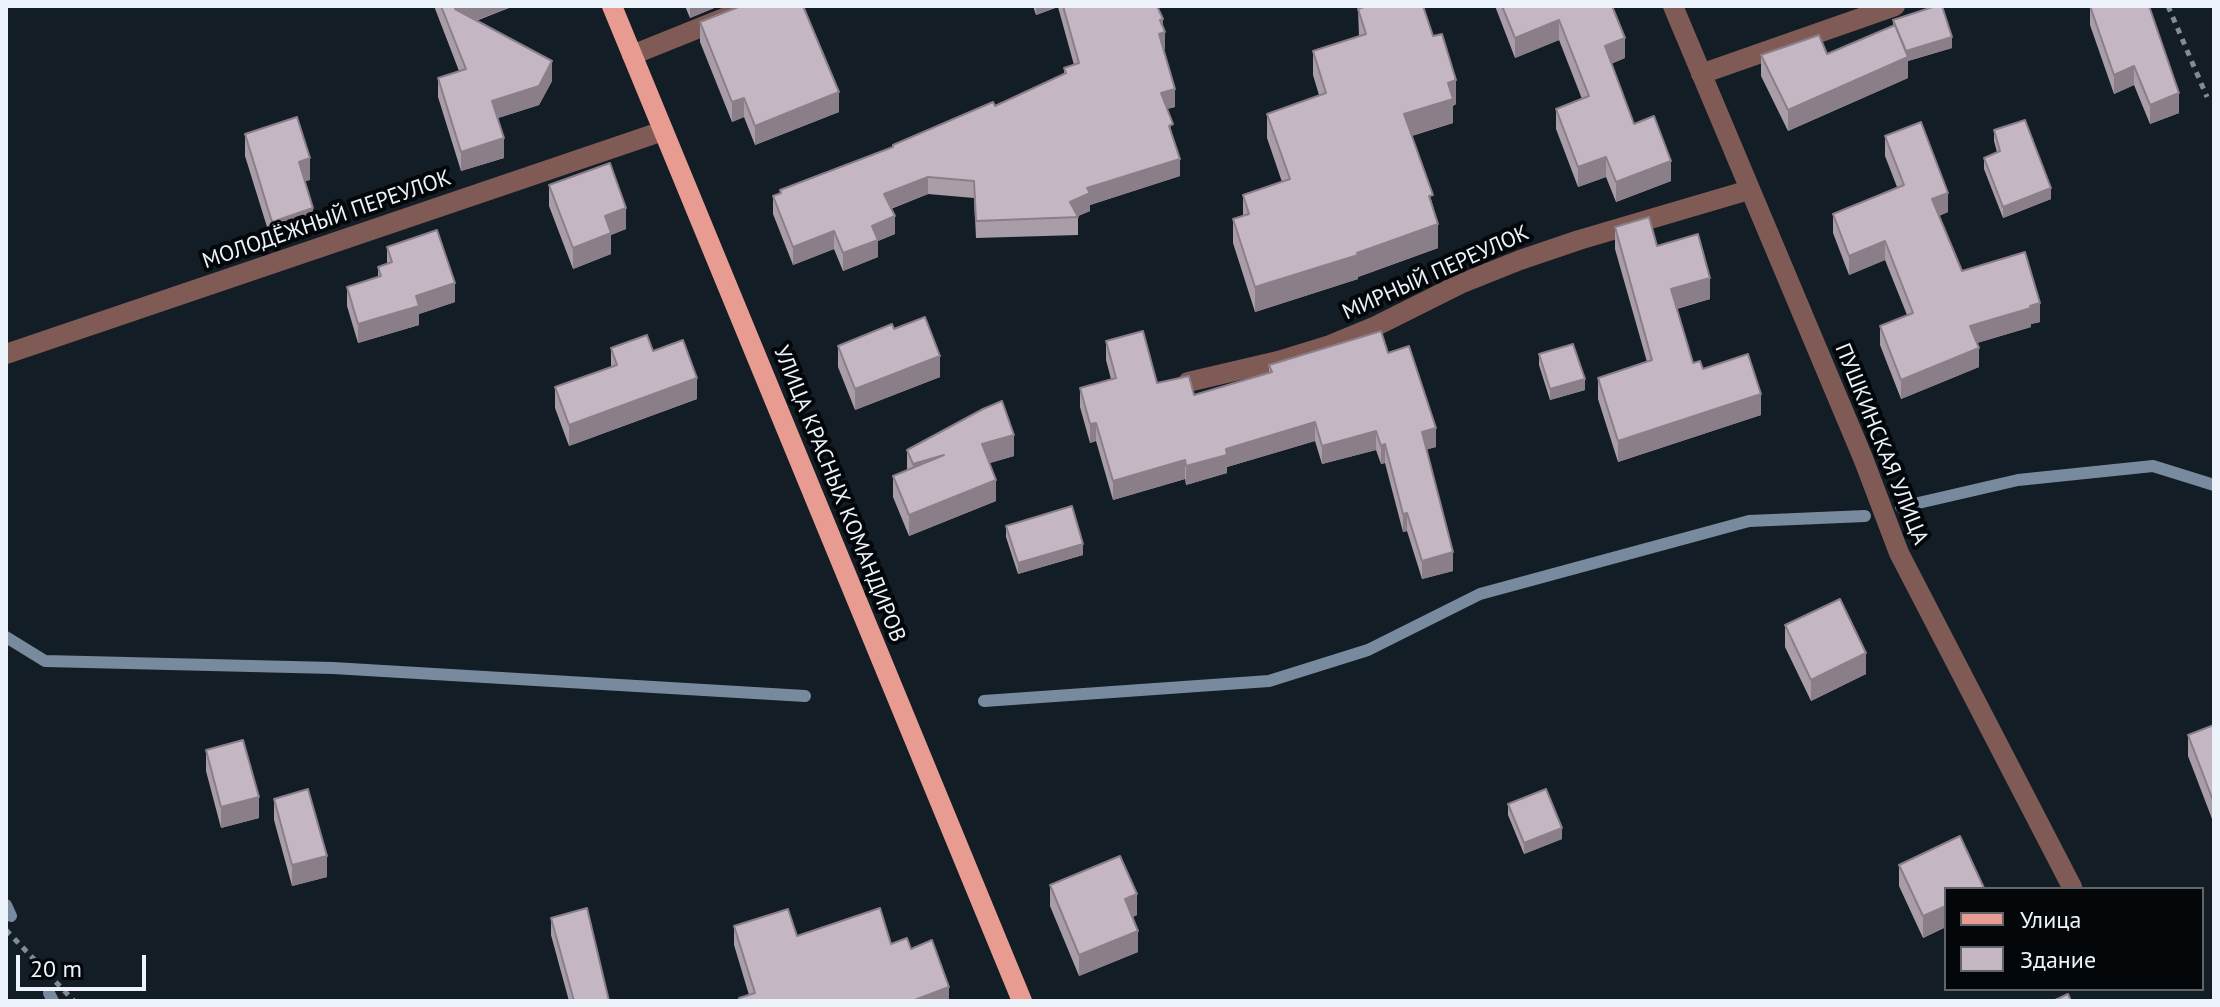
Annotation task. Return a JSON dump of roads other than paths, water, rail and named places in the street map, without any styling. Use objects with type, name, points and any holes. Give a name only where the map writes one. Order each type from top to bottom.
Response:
[{"type":"main road","name":"УЛИЦА КРАСНЫХ КОМАНДИРОВ","points":[[612,6],[1022,1001]]},
{"type":"street","points":[[632,55],[754,6]]},
{"type":"street","name":"ПУШКИНСКАЯ УЛИЦА","points":[[1673,6],[1863,458],[1899,553],[2072,887]]},
{"type":"street","points":[[1701,74],[1895,6]]},
{"type":"street","name":"МОЛОДЁЖНЫЙ ПЕРЕУЛОК","points":[[6,354],[663,131]]},
{"type":"street","name":"МИРНЫЙ ПЕРЕУЛОК","points":[[1188,382],[1330,345],[1460,284],[1520,260],[1749,190]]},
{"type":"waterway","points":[[1901,507],[2018,480],[2153,466],[2214,485]]},
{"type":"waterway","points":[[984,701],[1269,681],[1368,650],[1480,594],[1749,521],[1865,516]]},
{"type":"waterway","points":[[6,637],[45,661],[333,668],[805,696]]},
{"type":"waterway","points":[[6,905],[11,916]]},
{"type":"waterway","points":[[49,993],[53,1001]]}]
